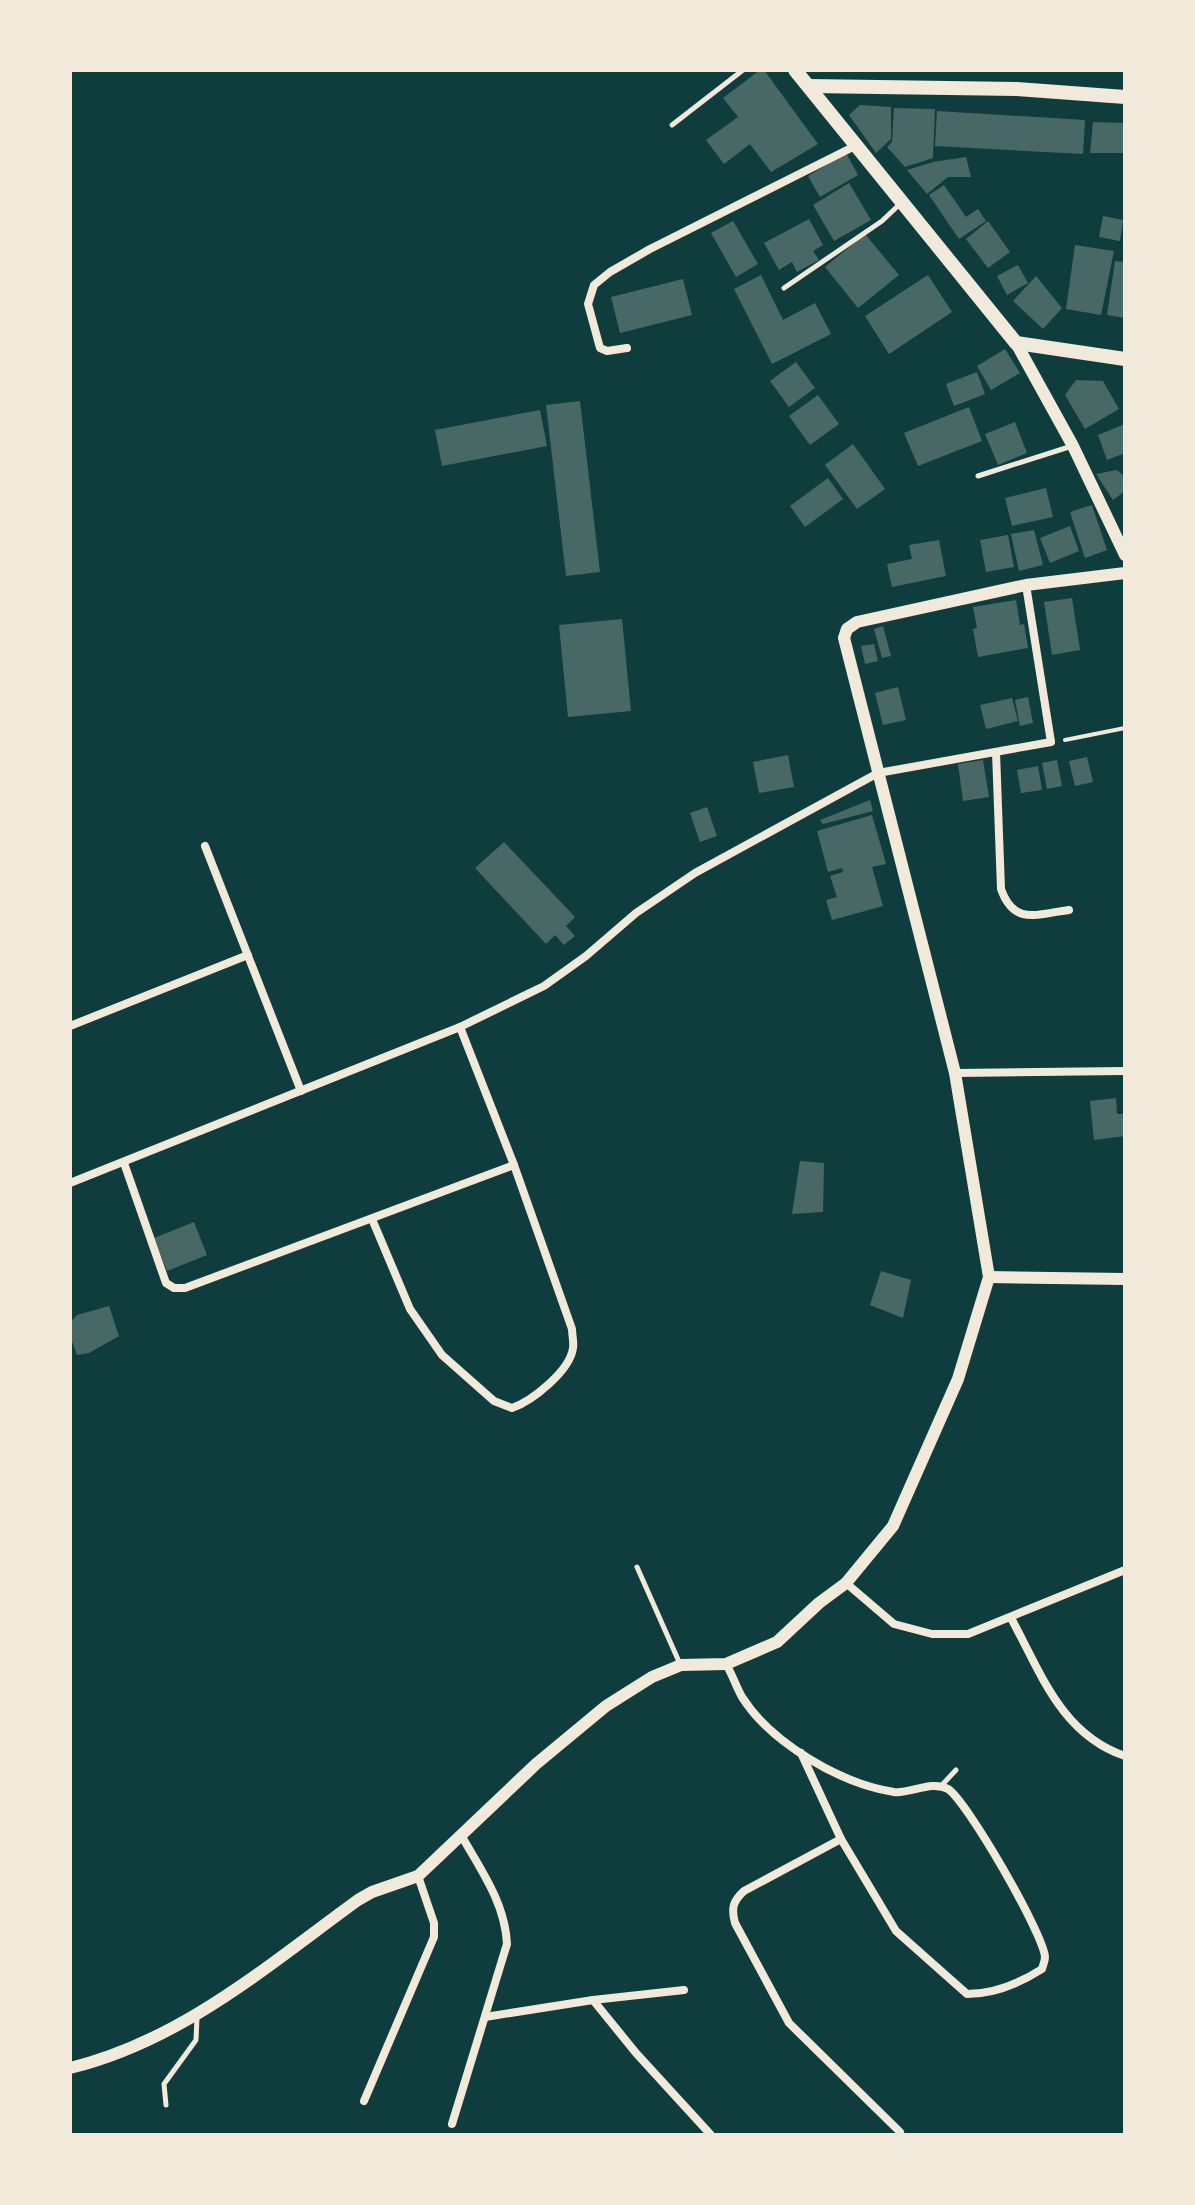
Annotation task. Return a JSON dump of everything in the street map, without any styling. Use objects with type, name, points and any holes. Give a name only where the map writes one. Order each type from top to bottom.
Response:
[{"type":"main road","points":[[795,70],[1016,343],[1125,359]]},
{"type":"main road","points":[[809,86],[1017,89],[1125,97]]},
{"type":"street","points":[[627,348],[607,351],[600,348],[588,304],[594,285],[650,249],[857,145]]},
{"type":"street","points":[[1016,343],[1073,446],[1125,555]]},
{"type":"street","points":[[70,2068],[135,2048],[198,2014],[244,1986],[358,1900],[418,1876],[536,1764],[606,1706],[652,1677],[681,1665],[726,1664],[777,1642],[846,1583],[893,1526],[958,1379],[989,1277],[955,1073],[844,638],[847,629],[857,622],[1026,585],[1125,573]]},
{"type":"street","points":[[70,1183],[460,1027],[544,986],[596,948],[636,913],[695,873],[878,773],[1051,742],[1026,585]]},
{"type":"street","points":[[996,752],[1001,889],[1007,907],[1031,914],[1069,910]]},
{"type":"street","points":[[205,846],[301,1091]]},
{"type":"street","points":[[70,1026],[248,955]]},
{"type":"street","points":[[372,1219],[410,1309],[442,1355],[494,1401],[512,1408],[535,1397],[569,1361],[573,1348],[572,1329],[514,1165],[460,1027]]},
{"type":"street","points":[[955,1073],[1125,1071]]},
{"type":"street","points":[[124,1163],[166,1283],[174,1288],[185,1288],[514,1165]]},
{"type":"street","points":[[989,1277],[1125,1279]]},
{"type":"street","points":[[846,1583],[894,1624],[932,1634],[968,1634],[1125,1570]]},
{"type":"street","points":[[1011,1618],[1062,1712],[1106,1750],[1125,1756]]},
{"type":"street","points":[[726,1664],[751,1709],[801,1753],[849,1780],[897,1793],[940,1787],[949,1790],[978,1829],[1018,1895],[1045,1957],[1042,1969],[1025,1980],[981,1994],[967,1994],[896,1931],[841,1839],[801,1753]]},
{"type":"street","points":[[452,2124],[507,1944],[499,1902],[461,1835]]},
{"type":"street","points":[[841,1839],[744,1891],[735,1899],[732,1911],[735,1923],[789,2023],[900,2132]]},
{"type":"street","points":[[364,2101],[434,1937],[434,1923],[418,1876]]},
{"type":"street","points":[[485,2017],[684,1990]]},
{"type":"street","points":[[593,2000],[636,2053],[711,2135]]},
{"type":"lane","points":[[672,125],[743,70]]},
{"type":"lane","points":[[784,288],[882,221],[903,202]]},
{"type":"lane","points":[[978,476],[1073,446]]},
{"type":"lane","points":[[637,1567],[681,1665]]},
{"type":"lane","points":[[940,1787],[956,1770]]},
{"type":"lane","points":[[166,2105],[164,2084],[196,2040],[198,2014]]},
{"type":"path","points":[[1051,742],[1125,728]]},
{"type":"building","points":[[764,70],[818,144],[771,172],[750,144],[724,164],[706,140],[738,117],[723,98]]},
{"type":"building","points":[[860,105],[891,107],[891,139],[876,153],[849,115]]},
{"type":"building","points":[[894,108],[935,109],[933,158],[905,167],[887,147],[892,142]]},
{"type":"building","points":[[937,111],[1085,120],[1083,154],[935,146]]},
{"type":"building","points":[[1093,122],[1125,123],[1125,153],[1090,153]]},
{"type":"building","points":[[846,153],[858,175],[820,197],[808,176]]},
{"type":"building","points":[[966,157],[971,177],[948,177],[927,194],[907,170],[933,162]]},
{"type":"building","points":[[849,183],[871,220],[834,241],[813,205]]},
{"type":"building","points":[[944,185],[966,217],[978,209],[986,221],[959,239],[929,195]]},
{"type":"building","points":[[1103,216],[1123,220],[1120,241],[1099,237]]},
{"type":"building","points":[[809,219],[823,245],[813,251],[819,260],[797,272],[792,262],[779,270],[764,243]]},
{"type":"building","points":[[733,221],[758,264],[736,277],[711,233]]},
{"type":"building","points":[[988,221],[1010,252],[988,268],[966,239]]},
{"type":"building","points":[[865,234],[899,275],[858,308],[825,267]]},
{"type":"building","points":[[1075,245],[1114,251],[1101,315],[1066,309]]},
{"type":"building","points":[[1115,261],[1125,262],[1125,318],[1107,315]]},
{"type":"building","points":[[1018,265],[1028,283],[1007,295],[997,276]]},
{"type":"building","points":[[761,275],[783,320],[815,303],[831,334],[772,364],[734,289]]},
{"type":"building","points":[[928,275],[952,312],[889,354],[865,316]]},
{"type":"building","points":[[1036,276],[1062,308],[1043,329],[1013,301]]},
{"type":"building","points":[[683,279],[692,315],[620,333],[611,297]]},
{"type":"building","points":[[1005,349],[1020,373],[991,390],[977,366]]},
{"type":"building","points":[[796,362],[815,388],[789,407],[770,381]]},
{"type":"building","points":[[977,372],[985,394],[954,406],[946,384]]},
{"type":"building","points":[[1076,380],[1103,381],[1119,409],[1085,429],[1065,395]]},
{"type":"building","points":[[818,395],[839,424],[810,445],[789,416]]},
{"type":"building","points":[[580,401],[600,572],[566,576],[546,405]]},
{"type":"building","points":[[969,407],[982,441],[918,466],[904,433]]},
{"type":"building","points":[[540,410],[547,446],[442,466],[435,430]]},
{"type":"building","points":[[1015,422],[1027,453],[998,465],[985,434]]},
{"type":"building","points":[[1125,424],[1125,453],[1107,460],[1098,435]]},
{"type":"building","points":[[853,444],[885,489],[857,509],[825,465]]},
{"type":"building","points":[[1117,470],[1125,477],[1125,491],[1113,500],[1096,474]]},
{"type":"building","points":[[828,478],[843,499],[805,527],[790,506]]},
{"type":"building","points":[[1046,488],[1053,517],[1012,526],[1005,498]]},
{"type":"building","points":[[1092,505],[1107,550],[1085,558],[1070,512]]},
{"type":"building","points":[[1070,526],[1079,551],[1050,563],[1040,538]]},
{"type":"building","points":[[1034,530],[1043,565],[1019,571],[1011,534]]},
{"type":"building","points":[[1008,535],[1014,567],[986,572],[980,540]]},
{"type":"building","points":[[939,540],[946,576],[892,587],[887,564],[912,559],[909,545]]},
{"type":"building","points":[[1072,598],[1080,650],[1052,655],[1044,602]]},
{"type":"building","points":[[1016,600],[1028,648],[978,657],[973,607]]},
{"type":"building","points":[[622,619],[631,711],[568,717],[559,625]]},
{"type":"building","points":[[883,626],[891,656],[882,658],[874,629]]},
{"type":"building","points":[[874,644],[878,661],[865,664],[861,646]]},
{"type":"building","points":[[898,687],[906,720],[883,725],[875,693]]},
{"type":"building","points":[[1028,697],[1033,723],[1020,726],[1015,700]]},
{"type":"building","points":[[1012,698],[1018,721],[986,729],[980,705]]},
{"type":"building","points":[[788,755],[794,787],[759,793],[753,762]]},
{"type":"building","points":[[1087,757],[1093,782],[1075,786],[1069,761]]},
{"type":"building","points":[[983,760],[989,797],[963,801],[958,764]]},
{"type":"building","points":[[1057,760],[1062,786],[1047,789],[1042,763]]},
{"type":"building","points":[[1038,766],[1042,790],[1021,793],[1017,770]]},
{"type":"building","points":[[870,800],[873,811],[823,824],[820,820]]},
{"type":"building","points":[[707,807],[717,836],[700,842],[690,813]]},
{"type":"building","points":[[872,815],[886,864],[872,867],[883,906],[832,920],[826,900],[837,897],[830,876],[843,872],[842,868],[828,872],[817,831]]},
{"type":"building","points":[[504,842],[575,917],[566,926],[575,936],[564,945],[555,935],[546,944],[475,868]]},
{"type":"building","points":[[1116,1098],[1117,1114],[1125,1114],[1125,1136],[1094,1140],[1090,1101]]},
{"type":"building","points":[[800,1161],[824,1163],[823,1212],[792,1214]]},
{"type":"building","points":[[194,1222],[207,1255],[167,1271],[154,1238]]},
{"type":"building","points":[[881,1271],[911,1280],[903,1318],[870,1305]]},
{"type":"building","points":[[109,1306],[119,1336],[89,1353],[77,1355],[70,1336],[70,1323],[77,1315]]}]
